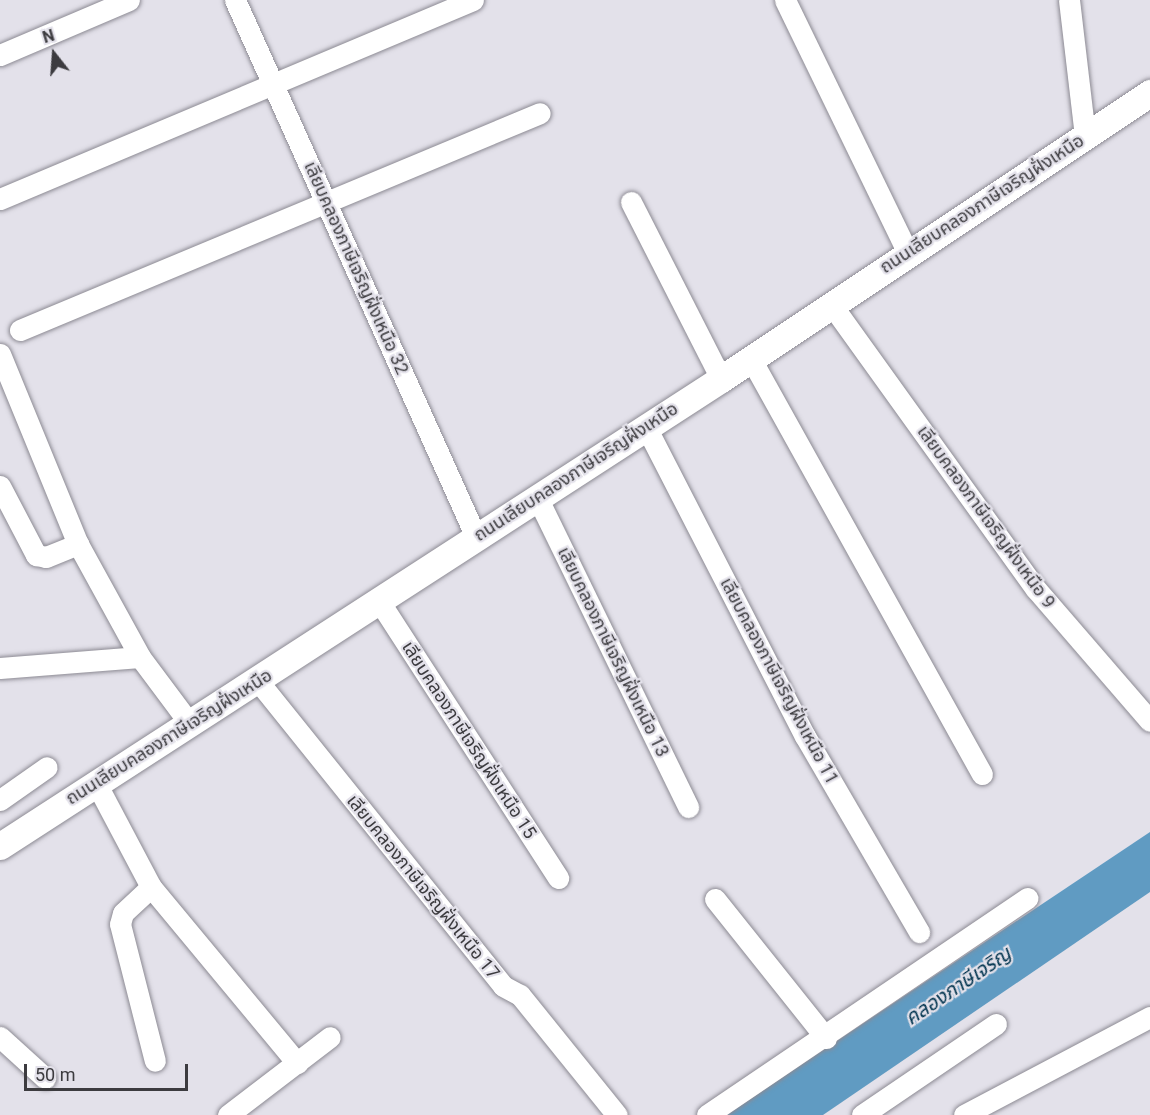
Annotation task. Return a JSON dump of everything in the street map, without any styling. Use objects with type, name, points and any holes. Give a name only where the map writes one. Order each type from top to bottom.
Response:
[{"type":"main road","name":"ถนนเลียบคลองภาษีเจริญฝั่งเหนือ","points":[[0,846],[721,379],[907,251],[1150,93]]},
{"type":"street","points":[[0,55],[129,0]]},
{"type":"street","name":"เลียบคลองภาษีเจริญฝั่งเหนือ 32","points":[[235,0],[476,537]]},
{"type":"street","points":[[0,199],[473,0]]},
{"type":"street","points":[[785,0],[907,251]]},
{"type":"street","points":[[1069,0],[1085,137]]},
{"type":"street","points":[[20,330],[327,204],[540,113]]},
{"type":"street","points":[[632,202],[721,379]]},
{"type":"street","name":"เลียบคลองภาษีเจริญฝั่งเหนือ 9","points":[[831,304],[1036,589],[1150,721]]},
{"type":"street","points":[[0,354],[78,544],[140,657],[190,724]]},
{"type":"street","points":[[751,359],[982,774]]},
{"type":"street","name":"เลียบคลองภาษีเจริญฝั่งเหนือ 11","points":[[646,427],[806,736],[919,932]]},
{"type":"street","points":[[0,486],[36,555],[46,557],[78,544]]},
{"type":"street","name":"เลียบคลองภาษีเจริญฝั่งเหนือ 13","points":[[537,497],[688,807]]},
{"type":"street","name":"เลียบคลองภาษีเจริญฝั่งเหนือ 15","points":[[379,601],[558,878]]},
{"type":"street","points":[[0,668],[140,657]]},
{"type":"street","name":"เลียบคลองภาษีเจริญฝั่งเหนือ 17","points":[[258,681],[503,986],[520,995],[616,1115]]},
{"type":"street","points":[[0,800],[47,767]]},
{"type":"street","points":[[96,783],[151,887],[297,1063]]},
{"type":"street","points":[[151,887],[123,913],[120,924],[155,1061]]},
{"type":"street","points":[[707,1115],[826,1038],[1027,898]]},
{"type":"street","points":[[715,899],[826,1038]]},
{"type":"street","points":[[964,1115],[1150,1017]]},
{"type":"street","points":[[861,1115],[996,1024]]},
{"type":"street","points":[[0,1037],[45,1078]]},
{"type":"street","points":[[228,1115],[330,1037]]},
{"type":"water","name":"คลองภาษีเจริญ","points":[[1150,832],[1150,892],[823,1115],[726,1115]]}]
